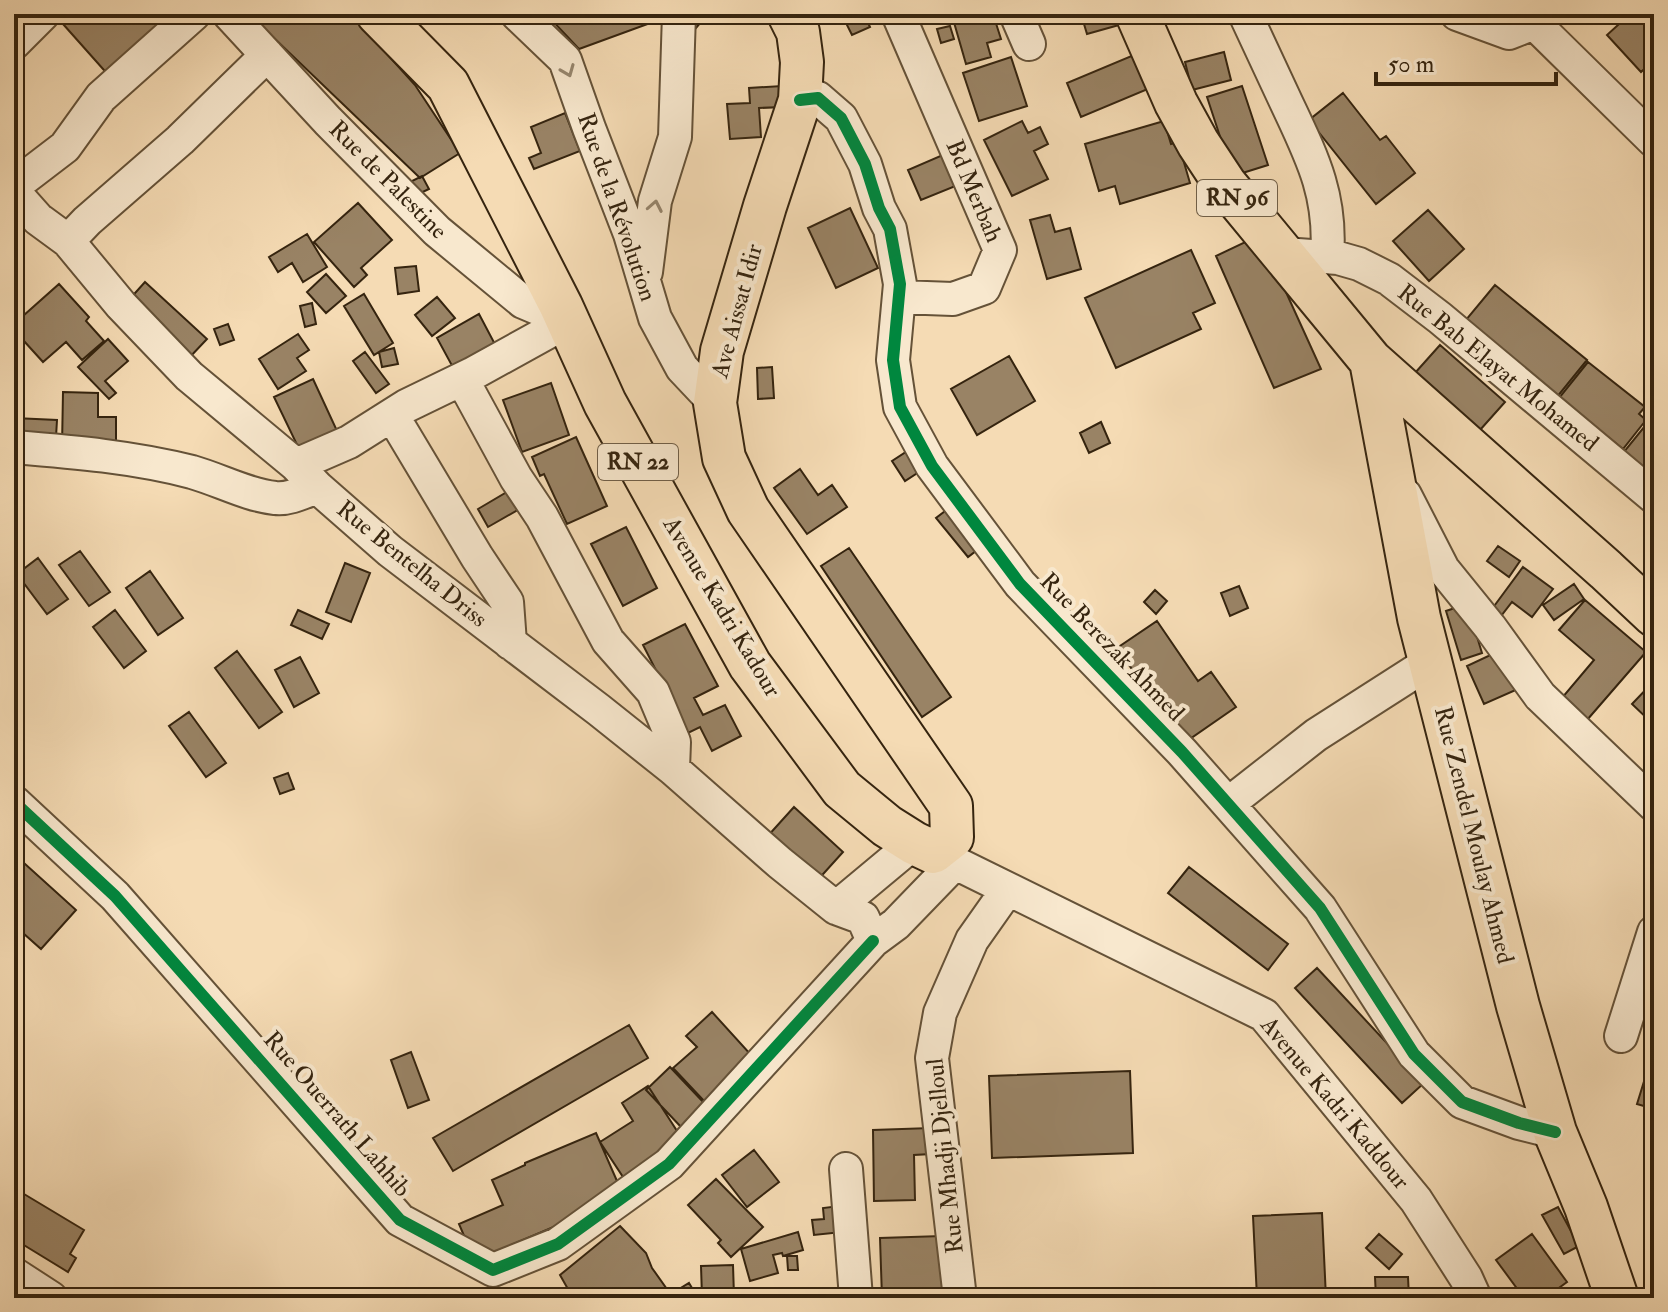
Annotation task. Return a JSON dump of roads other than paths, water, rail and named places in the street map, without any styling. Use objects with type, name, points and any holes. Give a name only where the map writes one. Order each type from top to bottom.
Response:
[{"type":"main road","name":"Avenue Kadri Kadour","points":[[378,14],[448,85],[568,321],[605,403],[750,665],[842,789],[887,826],[939,849]]},
{"type":"main road","name":"Ave Aissat Idir","points":[[789,14],[798,32],[802,62],[800,100],[722,351],[715,403],[724,458],[748,510],[951,806],[939,849]]},
{"type":"main road","name":"RN 96","points":[[1137,14],[1176,103],[1225,184],[1371,361],[1654,615]]},
{"type":"main road","name":"Rue Zendel Moulay Ahmed","points":[[1371,361],[1419,618],[1518,1006],[1555,1132],[1586,1207],[1617,1298]]},
{"type":"street","points":[[14,43],[43,14]]},
{"type":"street","points":[[14,189],[65,147],[101,97],[194,14]]},
{"type":"street","name":"Rue de Palestine","points":[[229,14],[328,121],[437,231],[523,302],[568,321]]},
{"type":"street","name":"Rue de la Révolution","points":[[517,14],[565,60],[630,234],[655,318],[682,368],[715,403]]},
{"type":"street","points":[[645,283],[655,201],[675,137],[679,14]]},
{"type":"street","name":"Bd Merbah","points":[[898,14],[1000,250],[984,288],[953,299],[899,297]]},
{"type":"street","points":[[1016,14],[1029,44]]},
{"type":"street","points":[[1245,14],[1321,181],[1328,219],[1327,257]]},
{"type":"street","points":[[1457,14],[1509,33],[1539,19],[1654,141]]},
{"type":"street","points":[[68,241],[180,140],[267,55]]},
{"type":"street","name":"Rue Berezak Ahmed","points":[[800,100],[818,98],[841,118],[865,164],[879,208],[890,229],[900,284],[893,360],[900,407],[932,466],[1020,584],[1182,752],[1320,908],[1414,1054],[1462,1102],[1519,1123],[1555,1132]]},
{"type":"street","name":"Rue Bentelha Driss","points":[[14,189],[38,219],[68,241],[121,305],[189,376],[390,551],[673,769],[836,908],[863,918],[873,941]]},
{"type":"street","name":"Rue Bab Elayat Mohamed","points":[[1284,254],[1327,257],[1359,264],[1389,279],[1654,497]]},
{"type":"street","points":[[14,447],[102,455],[147,463],[192,472],[279,499],[349,442],[406,406],[568,321]]},
{"type":"street","points":[[462,379],[516,478],[549,529],[608,641],[653,692],[674,742],[673,769]]},
{"type":"street","points":[[392,415],[507,602],[510,643]]},
{"type":"street","points":[[1390,472],[1410,503],[1443,569],[1540,696],[1654,805]]},
{"type":"street","points":[[1228,804],[1316,735],[1430,662]]},
{"type":"street","name":"Rue Ouerrath Lahhib","points":[[14,802],[115,896],[400,1220],[493,1270],[558,1244],[669,1164],[873,941]]},
{"type":"street","points":[[836,908],[939,849]]},
{"type":"street","points":[[873,941],[896,924],[939,849]]},
{"type":"street","name":"Avenue Kadri Kaddour","points":[[939,849],[1008,889],[1264,1015],[1416,1200],[1466,1278],[1475,1298]]},
{"type":"street","name":"Rue Mhadji Djelloul","points":[[960,1298],[932,1058],[940,1013],[972,940],[1008,889]]},
{"type":"street","points":[[1621,1036],[1654,932]]},
{"type":"street","points":[[846,1169],[856,1298]]},
{"type":"street","points":[[14,1274],[51,1298]]}]
